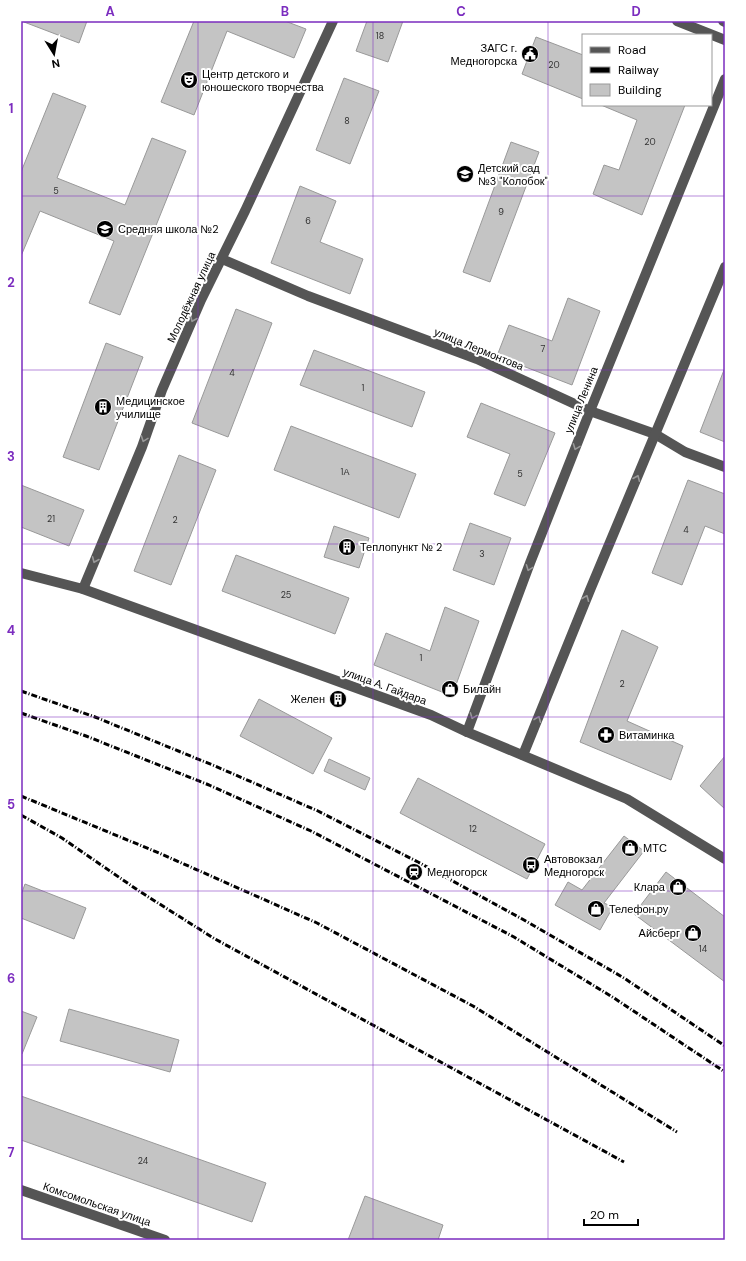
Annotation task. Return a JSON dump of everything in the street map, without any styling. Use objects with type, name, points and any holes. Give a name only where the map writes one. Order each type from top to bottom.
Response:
[{"type":"street","name":"Молодёжная улица","points":[[83,589],[142,447],[162,390],[201,300],[222,259],[333,21]]},
{"type":"street","points":[[677,21],[710,34]]},
{"type":"street","points":[[712,35],[725,40]]},
{"type":"street","name":"улица Ленина","points":[[467,732],[530,563],[590,411],[725,79]]},
{"type":"street","name":"улица Лермонтова","points":[[222,259],[308,296],[477,359],[590,411],[655,434],[685,452],[725,467]]},
{"type":"street","points":[[523,755],[725,266]]},
{"type":"street","name":"улица А. Гайдара","points":[[21,573],[83,589],[431,715],[467,732],[627,799],[725,859]]},
{"type":"street","name":"Комсомольская улица","points":[[21,1190],[165,1240]]},
{"type":"building","points":[[24,21],[87,21],[79,43]]},
{"type":"building","name":"Центр детского и юношеского творчества","points":[[194,21],[285,21],[306,29],[294,58],[227,31],[194,115],[161,102]]},
{"type":"building","points":[[367,21],[403,21],[388,62],[356,51]]},
{"type":"building","points":[[536,37],[582,55],[582,99],[522,74]]},
{"type":"building","points":[[344,78],[379,91],[350,164],[316,150]]},
{"type":"building","points":[[53,93],[86,106],[57,178],[125,205],[152,138],[186,151],[120,315],[89,303],[114,241],[40,211],[21,256],[21,172]]},
{"type":"building","points":[[603,106],[685,106],[642,215],[593,194],[604,165],[619,170],[637,120]]},
{"type":"building","points":[[511,142],[539,152],[490,282],[463,272]]},
{"type":"building","points":[[300,186],[336,201],[320,242],[363,259],[350,294],[271,263]]},
{"type":"building","points":[[568,298],[600,311],[572,385],[497,356],[509,325],[552,341]]},
{"type":"building","points":[[236,309],[272,323],[228,437],[192,423]]},
{"type":"building","name":"Медицинское училище","points":[[106,343],[143,357],[99,470],[63,457]]},
{"type":"building","points":[[314,350],[425,392],[412,427],[300,385]]},
{"type":"building","points":[[724,370],[725,371],[725,442],[700,432]]},
{"type":"building","points":[[481,403],[555,433],[525,506],[494,494],[510,454],[467,437]]},
{"type":"building","points":[[291,426],[416,474],[399,518],[274,470]]},
{"type":"building","points":[[179,455],[216,470],[171,585],[134,571]]},
{"type":"building","points":[[688,480],[725,494],[725,534],[705,526],[682,585],[652,573]]},
{"type":"building","points":[[21,485],[84,510],[69,546],[21,527]]},
{"type":"building","points":[[470,523],[511,538],[494,585],[453,570]]},
{"type":"building","name":"Теплопункт № 2","points":[[334,526],[369,538],[359,568],[324,557]]},
{"type":"building","points":[[236,555],[349,598],[335,634],[222,591]]},
{"type":"building","points":[[445,607],[479,621],[452,696],[374,665],[386,633],[430,651]]},
{"type":"building","points":[[622,630],[658,647],[627,721],[683,746],[671,780],[580,742]]},
{"type":"building","points":[[259,699],[332,738],[313,774],[240,736]]},
{"type":"building","points":[[725,756],[725,809],[700,786]]},
{"type":"building","points":[[329,759],[370,778],[365,790],[324,771]]},
{"type":"building","name":"Медногорск","points":[[418,778],[545,844],[527,879],[400,813]]},
{"type":"building","points":[[624,836],[644,851],[604,903],[613,907],[600,930],[555,905],[568,882],[582,890]]},
{"type":"building","points":[[666,872],[725,917],[725,982],[634,914]]},
{"type":"building","points":[[25,884],[86,908],[74,939],[21,918],[21,895]]},
{"type":"building","points":[[69,1009],[179,1040],[170,1072],[60,1041]]},
{"type":"building","points":[[21,1011],[37,1017],[22,1054],[21,1054]]},
{"type":"building","points":[[21,1096],[266,1183],[252,1222],[21,1140]]},
{"type":"building","points":[[365,1196],[443,1225],[438,1240],[348,1240]]},
{"type":"railway","points":[[21,691],[95,717],[215,766],[318,811],[418,862],[524,920],[624,978],[725,1046]]},
{"type":"railway","points":[[21,713],[86,736],[209,785],[311,831],[514,937],[614,998],[725,1072]]},
{"type":"railway","points":[[21,796],[159,853],[317,923],[473,1006],[677,1132]]},
{"type":"railway","points":[[21,815],[62,838],[139,891],[215,939],[624,1162]]},
{"type":"place","name":"ЗАГС г. Медногорска","points":[[530,54]]},
{"type":"place","name":"Центр детского и юношеского творчества","points":[[189,80]]},
{"type":"place","name":"Детский сад №3 \"Колобок\"","points":[[465,174]]},
{"type":"place","name":"Средняя школа №2","points":[[105,229]]},
{"type":"place","name":"Медицинское училище","points":[[103,407]]},
{"type":"place","name":"Теплопункт № 2","points":[[347,547]]},
{"type":"place","name":"Билайн","points":[[450,689]]},
{"type":"place","name":"Желен","points":[[338,699]]},
{"type":"place","name":"Витаминка","points":[[606,735]]},
{"type":"place","name":"МТС","points":[[630,848]]},
{"type":"place","name":"Автовокзал Медногорск","points":[[531,865]]},
{"type":"place","name":"Медногорск","points":[[414,872]]},
{"type":"place","name":"Клара","points":[[678,887]]},
{"type":"place","name":"Телефон.ру","points":[[596,909]]},
{"type":"place","name":"Айсберг","points":[[693,933]]}]
